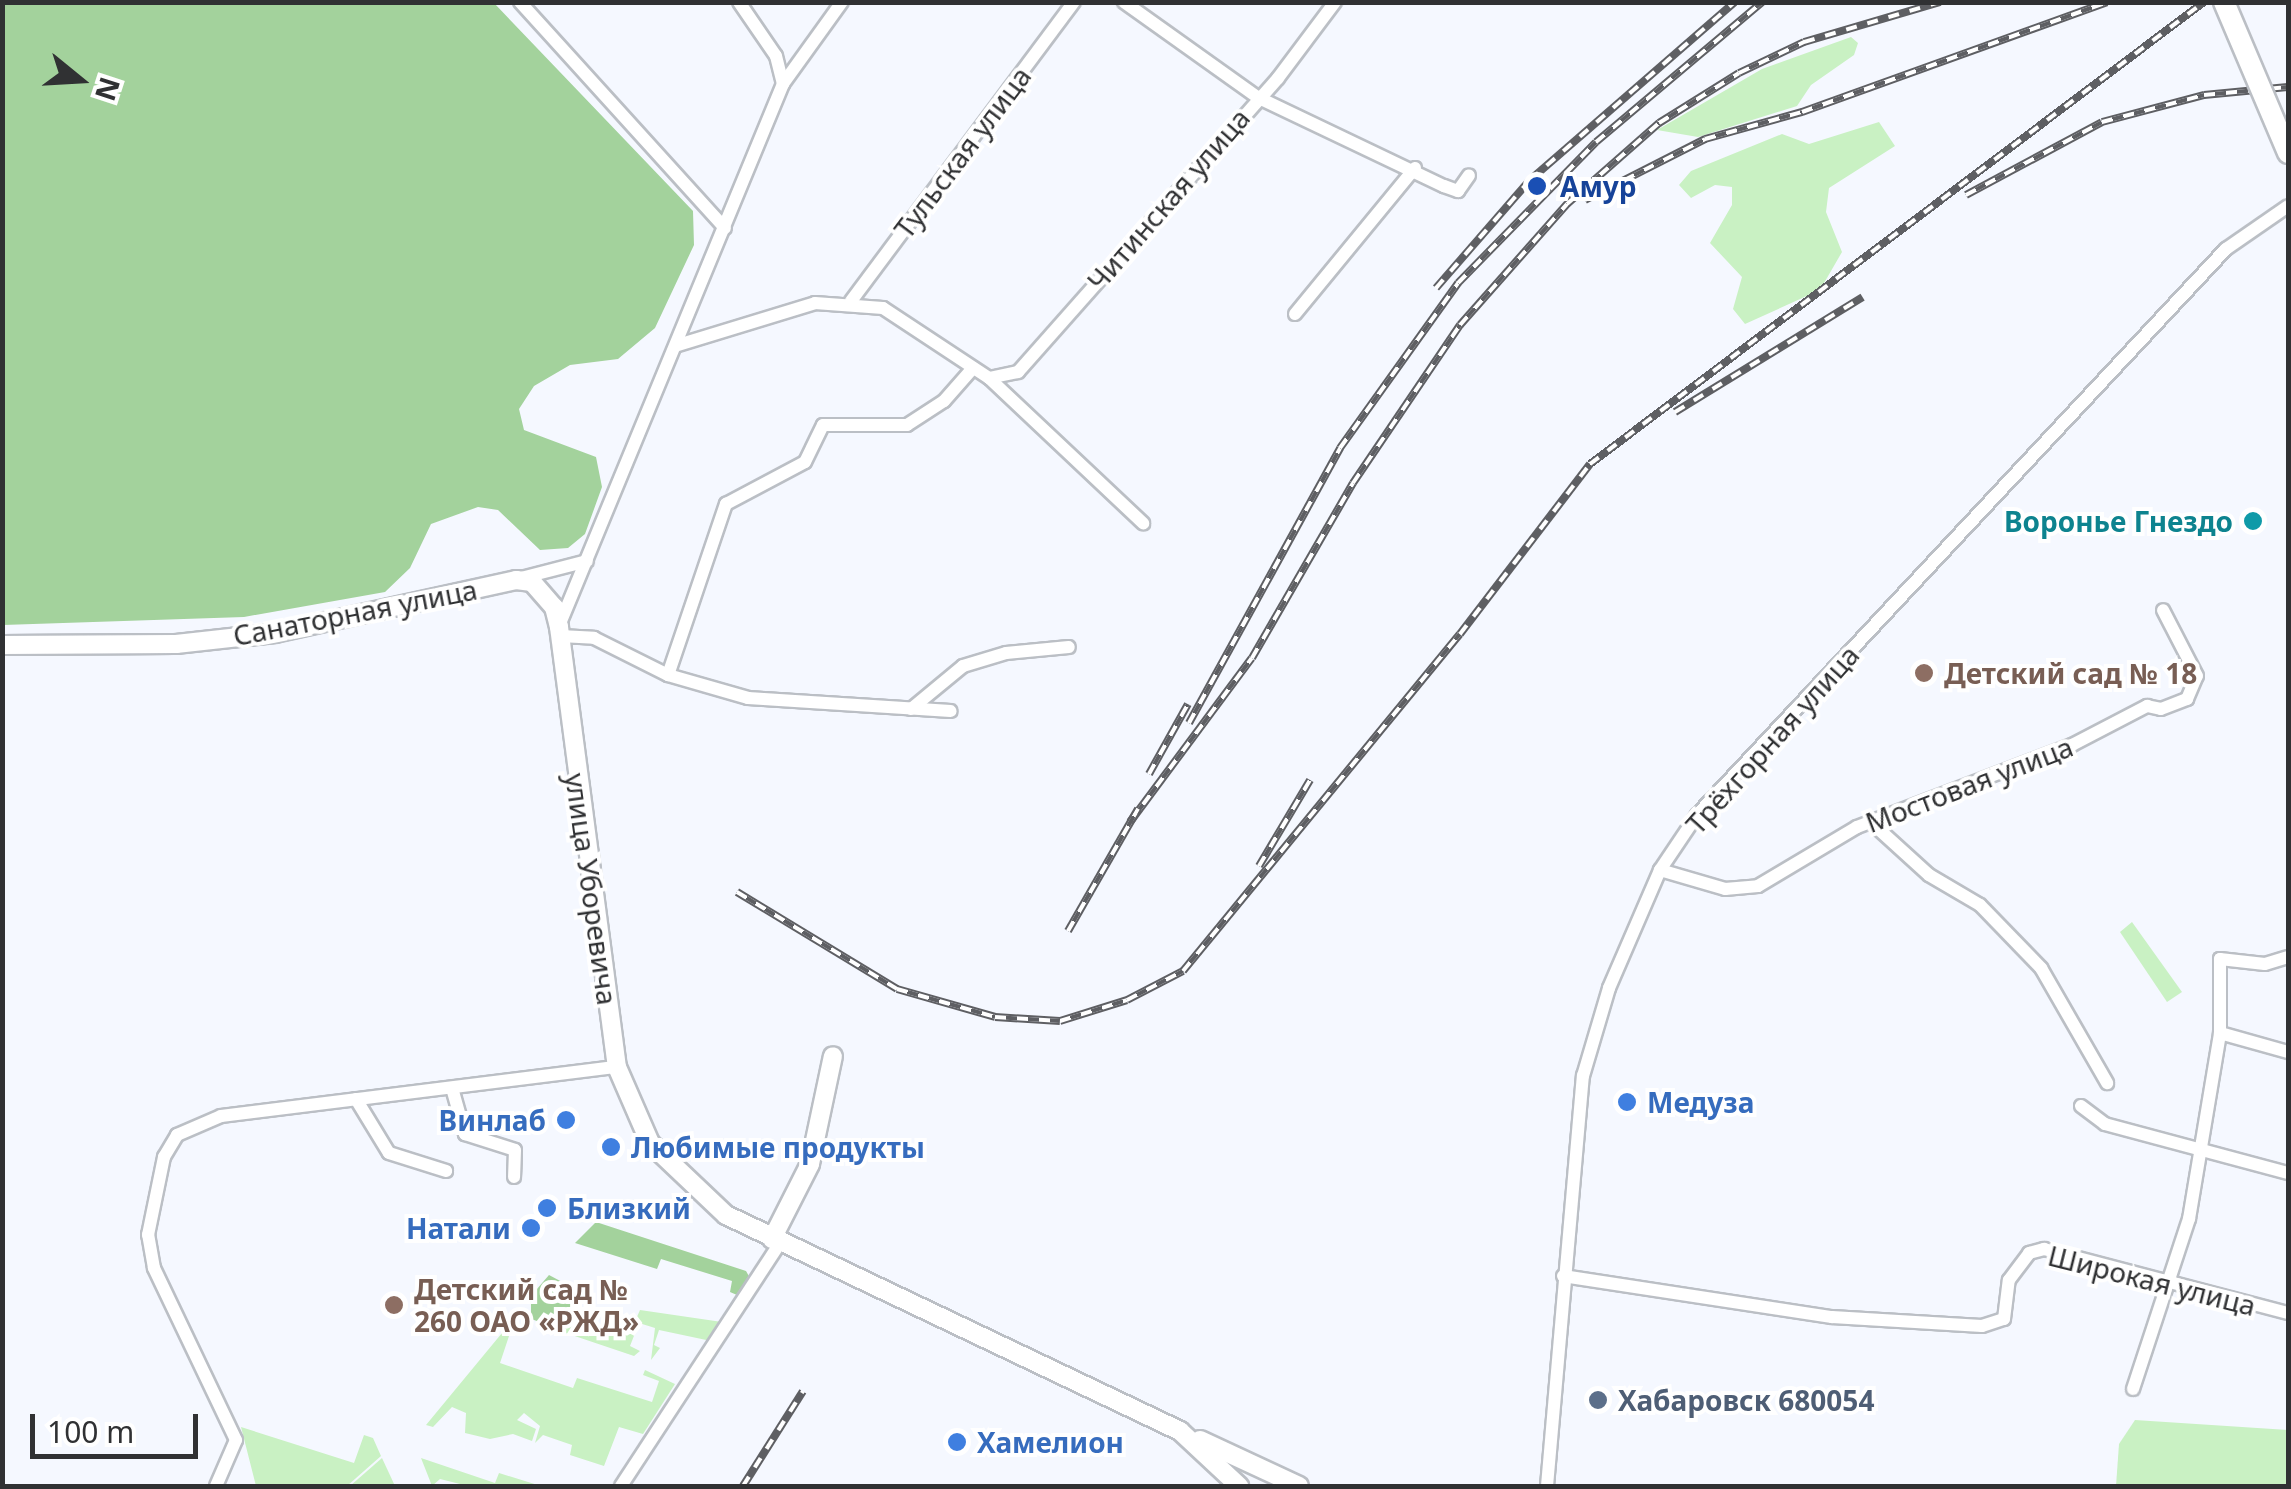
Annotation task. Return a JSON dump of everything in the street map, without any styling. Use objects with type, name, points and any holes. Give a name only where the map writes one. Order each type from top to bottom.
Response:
[{"type":"highway","points":[[2224,2],[2288,152]]},
{"type":"main road","name":"Санаторная улица","points":[[2,645],[176,644],[275,633],[516,580],[545,591],[559,631]]},
{"type":"main road","name":"улица Уборевича","points":[[559,631],[616,1068],[634,1118],[662,1159],[726,1215],[1180,1431],[1238,1486]]},
{"type":"main road","points":[[776,1241],[810,1164],[832,1056]]},
{"type":"main road","points":[[1180,1431],[1299,1486]]},
{"type":"street","points":[[520,2],[726,228]]},
{"type":"street","points":[[739,2],[776,56],[783,84]]},
{"type":"street","points":[[842,2],[783,84],[559,631],[594,638],[668,675],[748,698],[951,711]]},
{"type":"street","name":"Тульская улица","points":[[851,301],[1074,2]]},
{"type":"street","points":[[1124,2],[1256,97],[1416,168],[1458,191],[1468,175]]},
{"type":"street","name":"Читинская улица","points":[[989,378],[1018,372],[1335,2]]},
{"type":"street","points":[[1296,314],[1416,168]]},
{"type":"street","name":"Трёхгорная улица","points":[[1547,1486],[1583,1076],[1609,988],[1660,870],[1698,815],[2226,249],[2288,206]]},
{"type":"street","points":[[678,345],[778,312],[851,301],[902,318],[989,378],[1143,523]]},
{"type":"street","points":[[668,675],[726,504],[806,462],[824,425],[907,425],[944,400],[973,368]]},
{"type":"street","points":[[516,580],[587,561]]},
{"type":"street","name":"Мостовая улица","points":[[1660,870],[1725,890],[1758,886],[1819,847],[2072,744],[2146,706],[2161,710],[2187,699],[2197,676],[2163,610]]},
{"type":"street","points":[[912,709],[962,666],[1006,652],[1069,647]]},
{"type":"street","points":[[1874,825],[1928,876],[1980,905],[2041,968],[2107,1083]]},
{"type":"street","points":[[2133,1389],[2170,1280],[2201,1151],[2220,1033],[2220,958],[2264,964],[2288,957]]},
{"type":"street","points":[[2220,1033],[2288,1052]]},
{"type":"street","points":[[216,1486],[236,1440],[154,1268],[148,1235],[164,1158],[194,1122],[616,1068]]},
{"type":"street","points":[[452,1088],[464,1134],[516,1150],[514,1177]]},
{"type":"street","points":[[356,1099],[388,1153],[446,1171]]},
{"type":"street","points":[[2081,1106],[2105,1124],[2288,1173]]},
{"type":"street","points":[[622,1486],[776,1241]]},
{"type":"street","name":"Широкая улица","points":[[1563,1276],[1832,1317],[1982,1326],[2004,1319],[2009,1280],[2029,1253],[2044,1249],[2288,1314]]},
{"type":"green space","points":[[2,3],[494,3],[693,211],[694,245],[655,328],[618,359],[570,365],[534,386],[519,409],[524,430],[596,457],[602,487],[585,534],[568,548],[540,550],[498,510],[478,507],[431,524],[410,568],[385,592],[244,617],[3,625]]},
{"type":"green space","points":[[1851,37],[1858,43],[1854,55],[1811,85],[1797,106],[1698,137],[1657,130],[1762,69]]},
{"type":"green space","points":[[1879,122],[1895,146],[1829,188],[1826,212],[1842,252],[1820,290],[1745,324],[1733,309],[1742,277],[1710,243],[1732,205],[1732,187],[1715,185],[1691,198],[1679,185],[1691,171],[1782,134],[1809,144]]},
{"type":"green space","points":[[2132,922],[2182,992],[2167,1002],[2120,932]]},
{"type":"green space","points":[[596,1222],[746,1271],[750,1278],[737,1295],[730,1292],[732,1281],[661,1259],[657,1269],[575,1243]]},
{"type":"green space","points":[[549,1275],[581,1292],[581,1317],[546,1324],[531,1319],[531,1296]]},
{"type":"green space","points":[[640,1310],[722,1322],[711,1341],[659,1330],[654,1345],[660,1348],[651,1360],[655,1328],[639,1323],[630,1346],[640,1351],[634,1356],[542,1325],[580,1321],[629,1335]]},
{"type":"green space","points":[[502,1333],[509,1336],[500,1363],[573,1388],[577,1378],[652,1402],[659,1381],[643,1375],[645,1370],[675,1384],[643,1434],[619,1427],[604,1466],[570,1455],[572,1445],[543,1435],[535,1443],[540,1426],[524,1413],[517,1420],[536,1429],[532,1441],[513,1434],[490,1439],[465,1433],[466,1413],[452,1407],[433,1427],[426,1425]]},
{"type":"green space","points":[[2135,1420],[2288,1430],[2288,1486],[2116,1486],[2119,1444]]},
{"type":"green space","points":[[241,1427],[354,1463],[364,1435],[373,1438],[381,1456],[347,1486],[256,1486]]},
{"type":"green space","points":[[382,1458],[395,1486],[350,1486]]},
{"type":"green space","points":[[421,1458],[495,1483],[499,1473],[541,1486],[468,1486],[440,1479],[432,1486]]},
{"type":"railway","points":[[1436,288],[1530,180],[1735,2]]},
{"type":"railway","points":[[1189,723],[1340,448],[1458,283],[1596,142],[1762,2]]},
{"type":"railway","points":[[1130,822],[1252,658],[1353,483],[1460,325],[1567,204],[1659,123],[1739,73],[1804,42],[1940,2]]},
{"type":"railway","points":[[1585,200],[1705,139],[1802,112],[2107,2]]},
{"type":"railway","points":[[737,892],[897,989],[995,1017],[1060,1021],[1127,1000],[1183,971],[1460,634],[1590,464],[2204,2]]},
{"type":"railway","points":[[1966,195],[2102,122],[2204,95],[2288,87]]},
{"type":"railway","points":[[1675,412],[1863,297]]},
{"type":"railway","points":[[1149,774],[1188,704]]},
{"type":"railway","points":[[1259,866],[1310,780]]},
{"type":"railway","points":[[1068,931],[1138,809]]},
{"type":"railway","points":[[743,1486],[803,1391]]},
{"type":"place","name":"Амур","points":[[1537,186]]},
{"type":"place","name":"Воронье Гнездо","points":[[2253,521]]},
{"type":"place","name":"Детский сад № 18","points":[[1924,673]]},
{"type":"place","name":"Медуза","points":[[1627,1102]]},
{"type":"place","name":"Винлаб","points":[[566,1120]]},
{"type":"place","name":"Любимые продукты","points":[[611,1147]]},
{"type":"place","name":"Близкий","points":[[547,1208]]},
{"type":"place","name":"Натали","points":[[531,1228]]},
{"type":"place","name":"Детский сад № 260 ОАО «РЖД»","points":[[394,1305]]},
{"type":"place","name":"Хабаровск 680054","points":[[1598,1400]]},
{"type":"place","name":"Хамелион","points":[[957,1442]]}]
